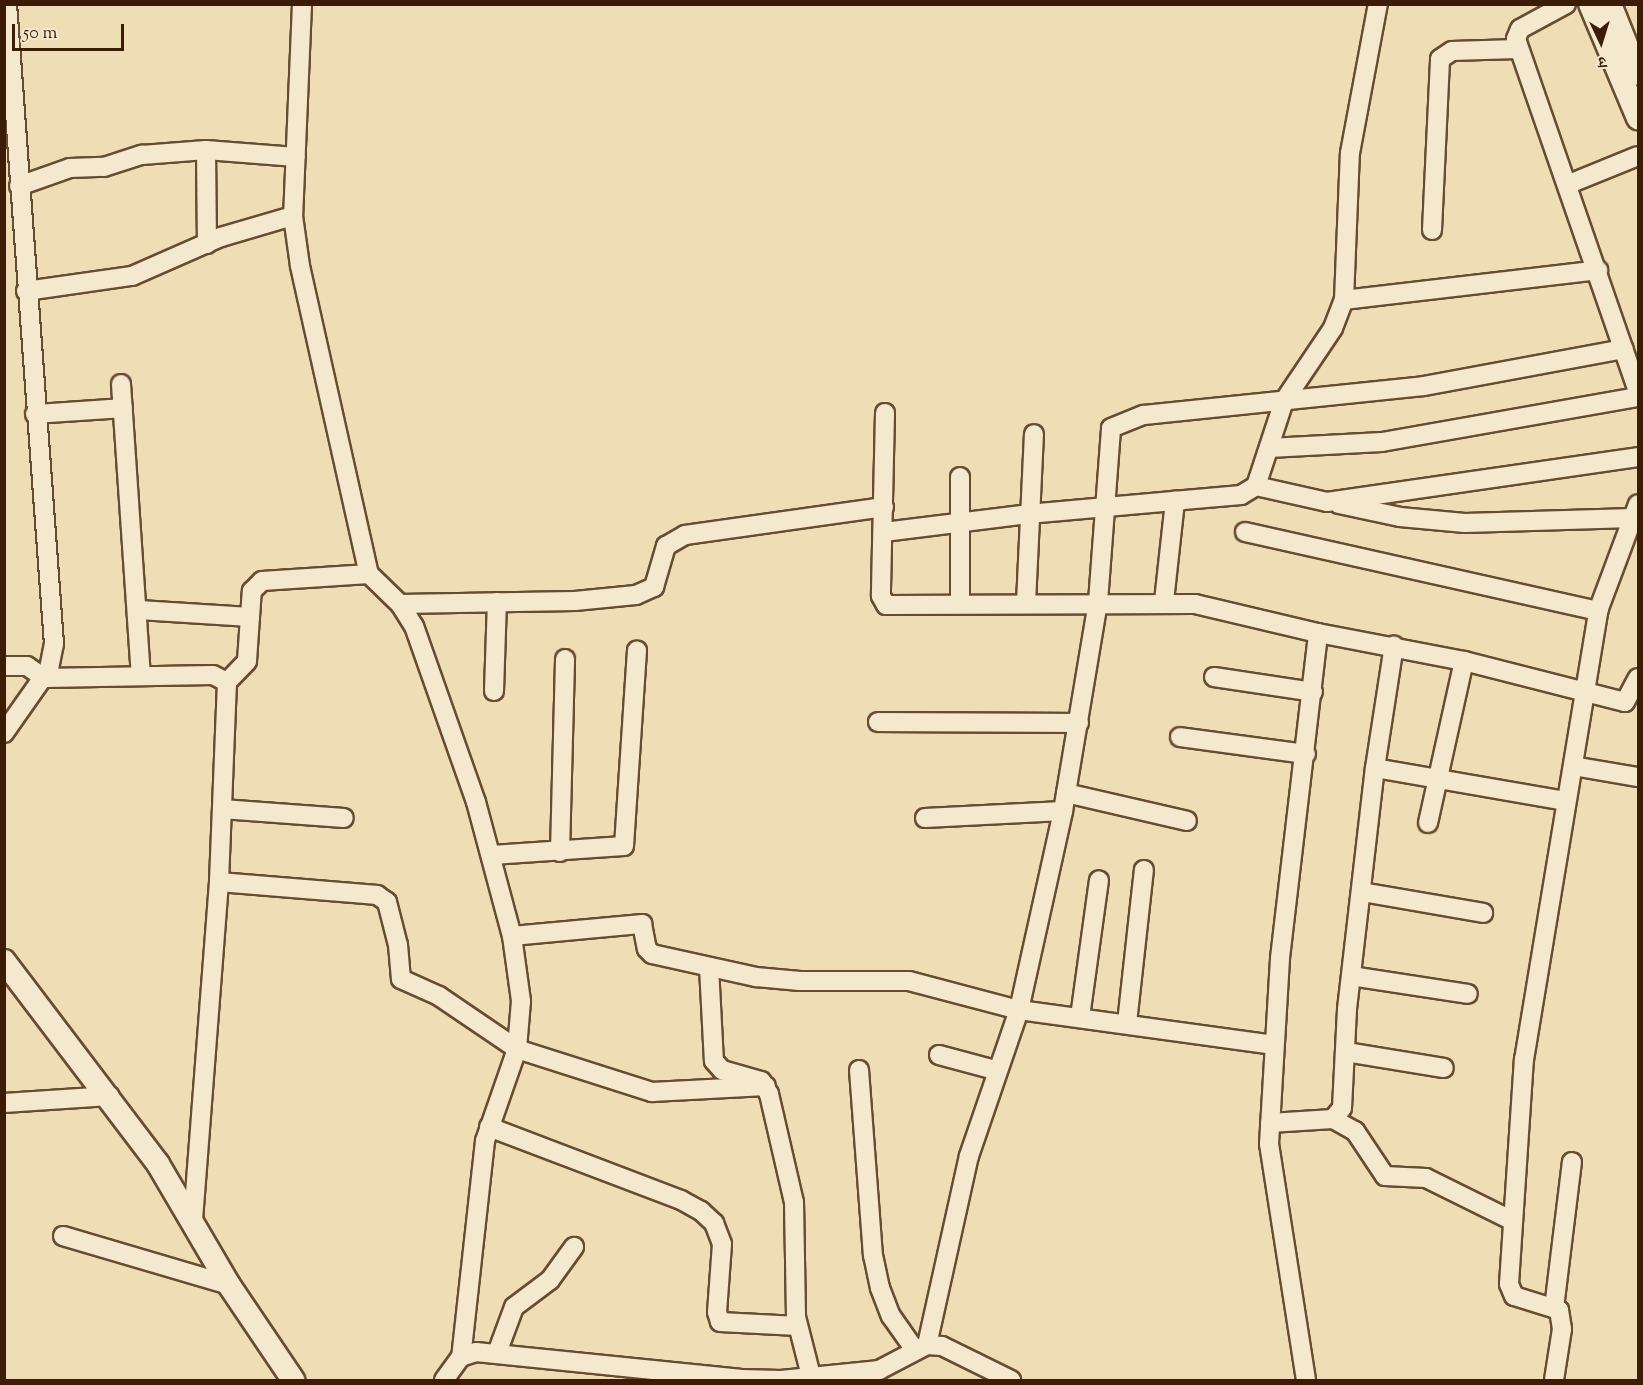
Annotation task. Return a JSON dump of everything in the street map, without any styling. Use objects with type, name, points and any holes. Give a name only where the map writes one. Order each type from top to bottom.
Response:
[{"type":"street","points":[[4,733],[44,678],[53,658],[54,644],[35,414],[7,4]]},
{"type":"street","points":[[302,4],[294,216],[300,266],[369,574],[400,604],[414,626],[492,855],[512,936],[521,1001],[517,1049],[489,1127],[461,1358]]},
{"type":"street","points":[[884,532],[1102,506],[1241,495],[1256,486],[1284,401],[1340,316],[1344,300],[1350,153],[1378,4]]},
{"type":"street","points":[[1566,4],[1520,29],[1517,49],[1569,184],[1638,391]]},
{"type":"street","points":[[1590,4],[1638,118]]},
{"type":"street","points":[[1610,4],[1632,39],[1638,74]]},
{"type":"street","points":[[1432,230],[1440,59],[1452,51],[1517,49]]},
{"type":"street","points":[[19,186],[70,168],[104,167],[142,155],[206,150],[296,157]]},
{"type":"street","points":[[206,150],[207,244]]},
{"type":"street","points":[[1569,184],[1638,156]]},
{"type":"street","points":[[26,291],[132,276],[207,244],[294,216]]},
{"type":"street","points":[[1344,300],[1598,270]]},
{"type":"street","points":[[444,1380],[461,1358],[469,1353],[497,1353],[740,1379],[812,1379],[891,1374],[921,1348],[969,1156],[995,1070],[1019,1010],[1063,811],[1098,602],[1108,435],[1116,423],[1144,415],[1442,384],[1624,350]]},
{"type":"street","points":[[121,384],[139,610],[141,675]]},
{"type":"street","points":[[1269,448],[1382,442],[1638,397]]},
{"type":"street","points":[[35,414],[123,408]]},
{"type":"street","points":[[885,413],[882,602],[893,607],[1164,601],[1212,607],[1318,633],[1394,645],[1625,702],[1638,678]]},
{"type":"street","points":[[1026,603],[1028,514],[1034,434]]},
{"type":"street","points":[[1327,502],[1638,457]]},
{"type":"street","points":[[960,477],[962,522],[960,604]]},
{"type":"street","points":[[1256,486],[1400,517],[1465,523],[1636,511],[1598,611],[1583,690],[1573,766],[1524,1060],[1510,1292],[1554,1308],[1563,1321],[1554,1380]]},
{"type":"street","points":[[1164,601],[1175,501]]},
{"type":"street","points":[[400,604],[575,601],[645,593],[654,587],[666,546],[685,535],[884,507]]},
{"type":"street","points":[[1245,532],[1598,611]]},
{"type":"street","points":[[193,1220],[219,882],[227,682],[248,661],[252,591],[262,581],[369,574]]},
{"type":"street","points":[[494,691],[497,602]]},
{"type":"street","points":[[139,610],[250,617]]},
{"type":"street","points":[[1306,1380],[1270,1161],[1270,1123],[1280,958],[1306,754],[1318,633]]},
{"type":"street","points":[[1333,1119],[1342,1108],[1351,976],[1375,768],[1394,645]]},
{"type":"street","points":[[492,855],[615,850],[626,841],[637,650]]},
{"type":"street","points":[[560,852],[566,659]]},
{"type":"street","points":[[1428,823],[1464,661]]},
{"type":"street","points":[[4,666],[27,666],[44,678],[213,675],[227,682]]},
{"type":"street","points":[[1214,677],[1312,692]]},
{"type":"street","points":[[878,722],[1079,723]]},
{"type":"street","points":[[1180,737],[1306,754]]},
{"type":"street","points":[[1573,766],[1638,777]]},
{"type":"street","points":[[1375,768],[1566,801]]},
{"type":"street","points":[[1066,793],[1187,820]]},
{"type":"street","points":[[222,810],[344,818]]},
{"type":"street","points":[[925,818],[1063,811]]},
{"type":"street","points":[[1127,1023],[1144,870]]},
{"type":"street","points":[[1080,1017],[1099,880]]},
{"type":"street","points":[[219,882],[377,895],[387,902],[398,945],[401,979],[440,996],[517,1049],[652,1092],[766,1086]]},
{"type":"street","points":[[1362,892],[1483,913]]},
{"type":"street","points":[[512,936],[642,924],[650,952],[775,980],[909,981],[1019,1010],[1127,1023],[1273,1045]]},
{"type":"street","points":[[6,964],[110,1096],[193,1220],[229,1285],[293,1380]]},
{"type":"street","points":[[709,967],[714,1061],[722,1070],[756,1078],[766,1086],[794,1202],[798,1326],[812,1379]]},
{"type":"street","points":[[1351,976],[1468,994]]},
{"type":"street","points":[[1346,1052],[1444,1068]]},
{"type":"street","points":[[939,1055],[995,1070]]},
{"type":"street","points":[[859,1070],[873,1255],[879,1288],[891,1316],[921,1348]]},
{"type":"street","points":[[4,1103],[110,1096]]},
{"type":"street","points":[[1270,1123],[1333,1119],[1354,1131],[1385,1176],[1426,1178],[1513,1221]]},
{"type":"street","points":[[489,1127],[681,1200],[701,1211],[714,1222],[722,1244],[717,1312],[720,1322],[798,1326]]},
{"type":"street","points":[[1554,1308],[1572,1162]]},
{"type":"street","points":[[63,1236],[229,1285]]},
{"type":"street","points":[[497,1353],[514,1307],[549,1280],[574,1247]]},
{"type":"street","points":[[921,1348],[942,1346],[1011,1380]]}]
